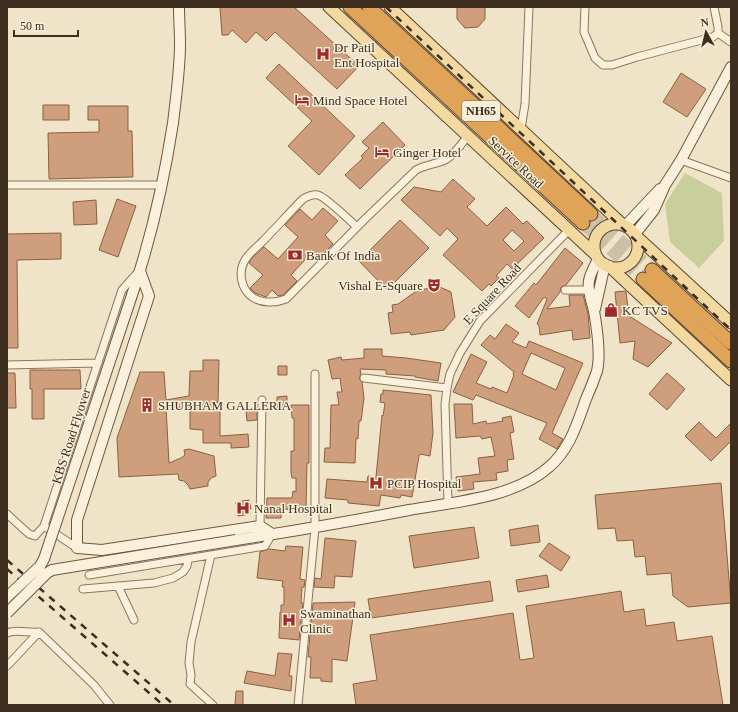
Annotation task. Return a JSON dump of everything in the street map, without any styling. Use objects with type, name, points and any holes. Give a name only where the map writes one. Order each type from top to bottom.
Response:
[{"type":"highway","name":"NH65","points":[[350,7],[367,11],[587,219]]},
{"type":"highway","points":[[731,343],[648,275],[731,361]]},
{"type":"main road","name":"KBS Road Flyover","points":[[7,597],[40,566],[44,559],[140,271],[162,185],[176,100],[180,44],[179,7]]},
{"type":"main road","name":"Service Road","points":[[330,7],[731,380]]},
{"type":"main road","name":"Service Road","points":[[390,7],[624,225]]},
{"type":"main road","points":[[602,261],[621,267],[632,260],[638,249],[635,235],[654,210],[665,185],[681,160],[731,67]]},
{"type":"main road","points":[[624,225],[665,185]]},
{"type":"main road","points":[[594,311],[602,261],[594,242],[600,231],[611,224],[624,225],[631,229],[635,235],[731,324]]},
{"type":"main road","points":[[7,613],[47,573],[56,568],[315,528],[483,497],[523,485],[537,477],[561,456],[574,432],[597,371],[599,358],[589,282],[590,275],[602,261]]},
{"type":"main road","points":[[140,271],[149,296],[77,520],[77,548],[102,550],[260,526],[272,534]]},
{"type":"street","points":[[520,129],[525,104],[530,7]]},
{"type":"street","points":[[585,7],[584,32],[595,58],[603,65],[612,65],[713,37],[718,34]]},
{"type":"street","points":[[714,7],[718,34]]},
{"type":"street","points":[[718,34],[731,42]]},
{"type":"street","points":[[357,227],[322,198],[313,195],[308,196],[303,199],[245,260],[241,273],[245,289],[256,300],[263,302],[278,302],[286,299],[416,170],[425,165],[444,160],[453,153],[468,136]]},
{"type":"street","points":[[681,160],[731,178]]},
{"type":"street","points":[[7,185],[162,185]]},
{"type":"street","name":"E Square Road","points":[[448,503],[445,404],[450,374],[460,353],[480,321],[569,230]]},
{"type":"street","points":[[7,514],[29,534],[35,536],[44,526],[122,290],[140,271]]},
{"type":"street","points":[[565,290],[589,290]]},
{"type":"street","points":[[7,365],[98,363]]},
{"type":"street","points":[[298,705],[315,528],[315,374]]},
{"type":"street","points":[[364,378],[447,388]]},
{"type":"street","points":[[260,526],[262,400]]},
{"type":"street","points":[[44,526],[77,548]]},
{"type":"street","points":[[89,575],[265,546],[272,534]]},
{"type":"street","points":[[211,555],[191,642],[189,663],[191,676],[190,684],[213,705]]},
{"type":"street","points":[[82,590],[154,583],[173,578],[183,572],[187,566],[188,559]]},
{"type":"street","points":[[118,586],[134,620]]},
{"type":"street","points":[[7,633],[23,630],[29,633],[39,632],[94,685],[110,705]]},
{"type":"street","points":[[7,666],[39,632]]},
{"type":"green space","points":[[685,173],[722,193],[724,241],[699,268],[670,242],[665,204]]},
{"type":"building","name":"Dr Patil Ent Hospital","points":[[220,7],[294,7],[359,66],[337,89],[275,32],[266,41],[256,32],[246,43],[232,30],[228,35],[222,35]]},
{"type":"building","points":[[457,7],[485,7],[485,19],[478,27],[465,28],[457,19]]},
{"type":"building","name":"Mind Space Hotel","points":[[279,64],[355,136],[319,175],[288,146],[312,121],[266,78]]},
{"type":"building","points":[[681,73],[706,89],[687,117],[663,102]]},
{"type":"building","points":[[43,105],[69,105],[69,120],[43,120]]},
{"type":"building","points":[[88,106],[128,106],[128,131],[132,131],[133,177],[49,179],[48,133],[99,132],[99,120],[88,120]]},
{"type":"building","name":"Ginger Hotel","points":[[383,122],[405,145],[360,189],[345,175],[363,158],[361,156],[369,148],[362,142]]},
{"type":"building","points":[[453,179],[475,199],[467,207],[487,226],[506,207],[523,224],[527,221],[544,238],[512,269],[507,264],[496,276],[499,278],[491,286],[489,284],[482,291],[443,255],[458,239],[447,228],[440,236],[401,200],[414,187],[441,192]],"holes":[[[512,230],[524,241],[514,251],[503,240]]]},
{"type":"building","points":[[117,199],[136,206],[118,257],[99,250]]},
{"type":"building","points":[[96,200],[97,224],[74,225],[73,202]]},
{"type":"building","name":"Bank Of India","points":[[323,208],[338,221],[325,235],[333,244],[320,257],[313,251],[291,275],[297,281],[283,295],[278,296],[272,290],[266,297],[255,293],[250,288],[263,275],[249,263],[252,258],[264,247],[278,259],[298,237],[285,225],[300,209],[312,220]]},
{"type":"building","points":[[400,220],[429,248],[387,290],[359,261]]},
{"type":"building","points":[[61,233],[61,259],[17,260],[18,348],[7,348],[7,234]]},
{"type":"building","points":[[565,248],[583,263],[566,285],[561,287],[560,292],[547,309],[570,306],[569,295],[583,295],[588,314],[590,338],[573,340],[572,330],[540,335],[539,326],[537,324],[547,299],[544,297],[529,318],[515,306],[534,283],[536,285]]},
{"type":"building","points":[[440,287],[451,292],[455,317],[444,330],[411,335],[410,332],[391,334],[388,313],[393,312],[392,305],[398,304],[418,290]]},
{"type":"building","points":[[625,291],[629,316],[672,343],[648,367],[633,359],[635,341],[620,343],[615,292]]},
{"type":"building","points":[[506,324],[519,333],[512,342],[526,348],[529,341],[583,363],[552,433],[563,439],[557,449],[539,439],[547,423],[476,395],[473,400],[453,392],[471,354],[487,362],[476,383],[507,393],[514,372],[481,345],[490,335],[495,339]],"holes":[[[531,353],[565,368],[556,390],[522,374]]]},
{"type":"building","points":[[364,349],[382,349],[382,356],[441,363],[438,381],[415,376],[386,374],[386,370],[360,369],[361,374],[359,378],[362,382],[364,398],[361,421],[359,421],[358,439],[356,438],[355,463],[324,462],[325,448],[330,448],[331,405],[339,405],[337,392],[342,392],[340,378],[332,379],[328,360],[341,357],[342,360],[364,358]]},
{"type":"building","points":[[203,360],[219,360],[218,403],[220,403],[220,436],[248,434],[249,447],[231,448],[231,443],[203,443],[203,430],[190,429],[190,408],[166,407],[169,463],[181,458],[185,455],[184,450],[189,449],[214,456],[216,476],[211,478],[208,482],[208,486],[190,489],[184,481],[179,480],[178,474],[119,477],[117,438],[140,372],[164,372],[166,400],[189,396],[190,371],[203,371]]},
{"type":"building","points":[[278,366],[287,366],[287,375],[278,375]]},
{"type":"building","points":[[30,370],[80,370],[81,389],[44,389],[44,419],[32,419],[32,389],[30,389]]},
{"type":"building","points":[[7,373],[15,373],[16,408],[7,408]]},
{"type":"building","points":[[667,373],[685,389],[667,410],[649,394]]},
{"type":"building","points":[[383,390],[431,395],[433,433],[430,456],[420,454],[419,456],[412,497],[401,495],[400,498],[381,495],[379,506],[348,503],[348,500],[325,498],[327,479],[367,482],[368,476],[376,477],[382,415],[383,416],[385,403],[380,402]]},
{"type":"building","points":[[287,396],[287,407],[277,408],[277,397]]},
{"type":"building","points":[[454,404],[472,404],[473,424],[486,421],[487,424],[503,421],[502,418],[511,416],[514,432],[510,433],[514,459],[507,460],[508,471],[496,473],[497,480],[473,482],[474,489],[458,491],[456,477],[480,474],[478,458],[495,456],[491,437],[482,439],[480,436],[456,438]]},
{"type":"building","points":[[291,405],[309,405],[309,463],[307,463],[306,510],[281,509],[281,518],[266,518],[267,498],[292,498],[293,491],[296,492],[296,478],[292,478],[291,472],[291,451],[294,451],[294,418],[292,418]]},
{"type":"building","points":[[257,409],[257,420],[247,421],[246,410]]},
{"type":"building","points":[[699,422],[716,438],[731,423],[731,441],[711,461],[685,436]]},
{"type":"building","points":[[721,483],[731,603],[688,607],[673,596],[671,573],[647,575],[645,556],[635,557],[633,540],[617,541],[615,528],[598,529],[595,495]]},
{"type":"building","points":[[249,500],[251,509],[249,509],[250,514],[238,516],[236,502]]},
{"type":"building","points":[[538,525],[540,542],[511,546],[509,530]]},
{"type":"building","points":[[474,527],[479,558],[414,568],[409,536]]},
{"type":"building","points":[[325,538],[356,541],[352,577],[335,576],[334,588],[314,587],[315,578],[321,579]]},
{"type":"building","points":[[549,543],[570,557],[561,571],[539,556]]},
{"type":"building","points":[[286,546],[303,547],[300,579],[305,580],[304,587],[302,587],[301,603],[303,603],[299,640],[279,638],[281,605],[284,605],[284,587],[282,587],[283,581],[257,578],[260,552],[269,549],[285,551]]},
{"type":"building","points":[[547,575],[549,587],[518,592],[516,580]]},
{"type":"building","points":[[490,581],[493,601],[371,618],[368,599]]},
{"type":"building","points":[[621,591],[624,612],[644,609],[646,626],[674,622],[677,641],[712,636],[723,705],[356,705],[353,684],[377,680],[370,635],[513,613],[520,660],[534,658],[526,606]]},
{"type":"building","points":[[355,602],[347,661],[332,659],[332,682],[321,681],[321,678],[310,678],[311,657],[308,657],[313,603]]},
{"type":"building","points":[[278,653],[292,654],[289,676],[292,676],[291,691],[244,683],[247,671],[275,676]]},
{"type":"building","points":[[236,691],[243,691],[243,705],[235,705]]},
{"type":"tunnel","points":[[591,214],[652,270]]},
{"type":"tunnel","points":[[583,223],[643,279]]},
{"type":"railway","points":[[386,7],[731,330]]},
{"type":"railway","points":[[7,560],[174,705]]},
{"type":"railway","points":[[7,569],[163,705]]},
{"type":"place","name":"Dr Patil Ent Hospital","points":[[323,54]]},
{"type":"place","name":"Mind Space Hotel","points":[[302,100]]},
{"type":"place","name":"Ginger Hotel","points":[[382,152]]},
{"type":"place","name":"Bank Of India","points":[[295,255]]},
{"type":"place","name":"Vishal E-Square","points":[[434,285]]},
{"type":"place","name":"KC TVS","points":[[611,310]]},
{"type":"place","name":"SHUBHAM GALLERIA","points":[[147,405]]},
{"type":"place","name":"PCIP Hospital","points":[[376,483]]},
{"type":"place","name":"Nanal Hospital","points":[[243,508]]},
{"type":"place","name":"Swaminathan Clinic","points":[[289,620]]}]
